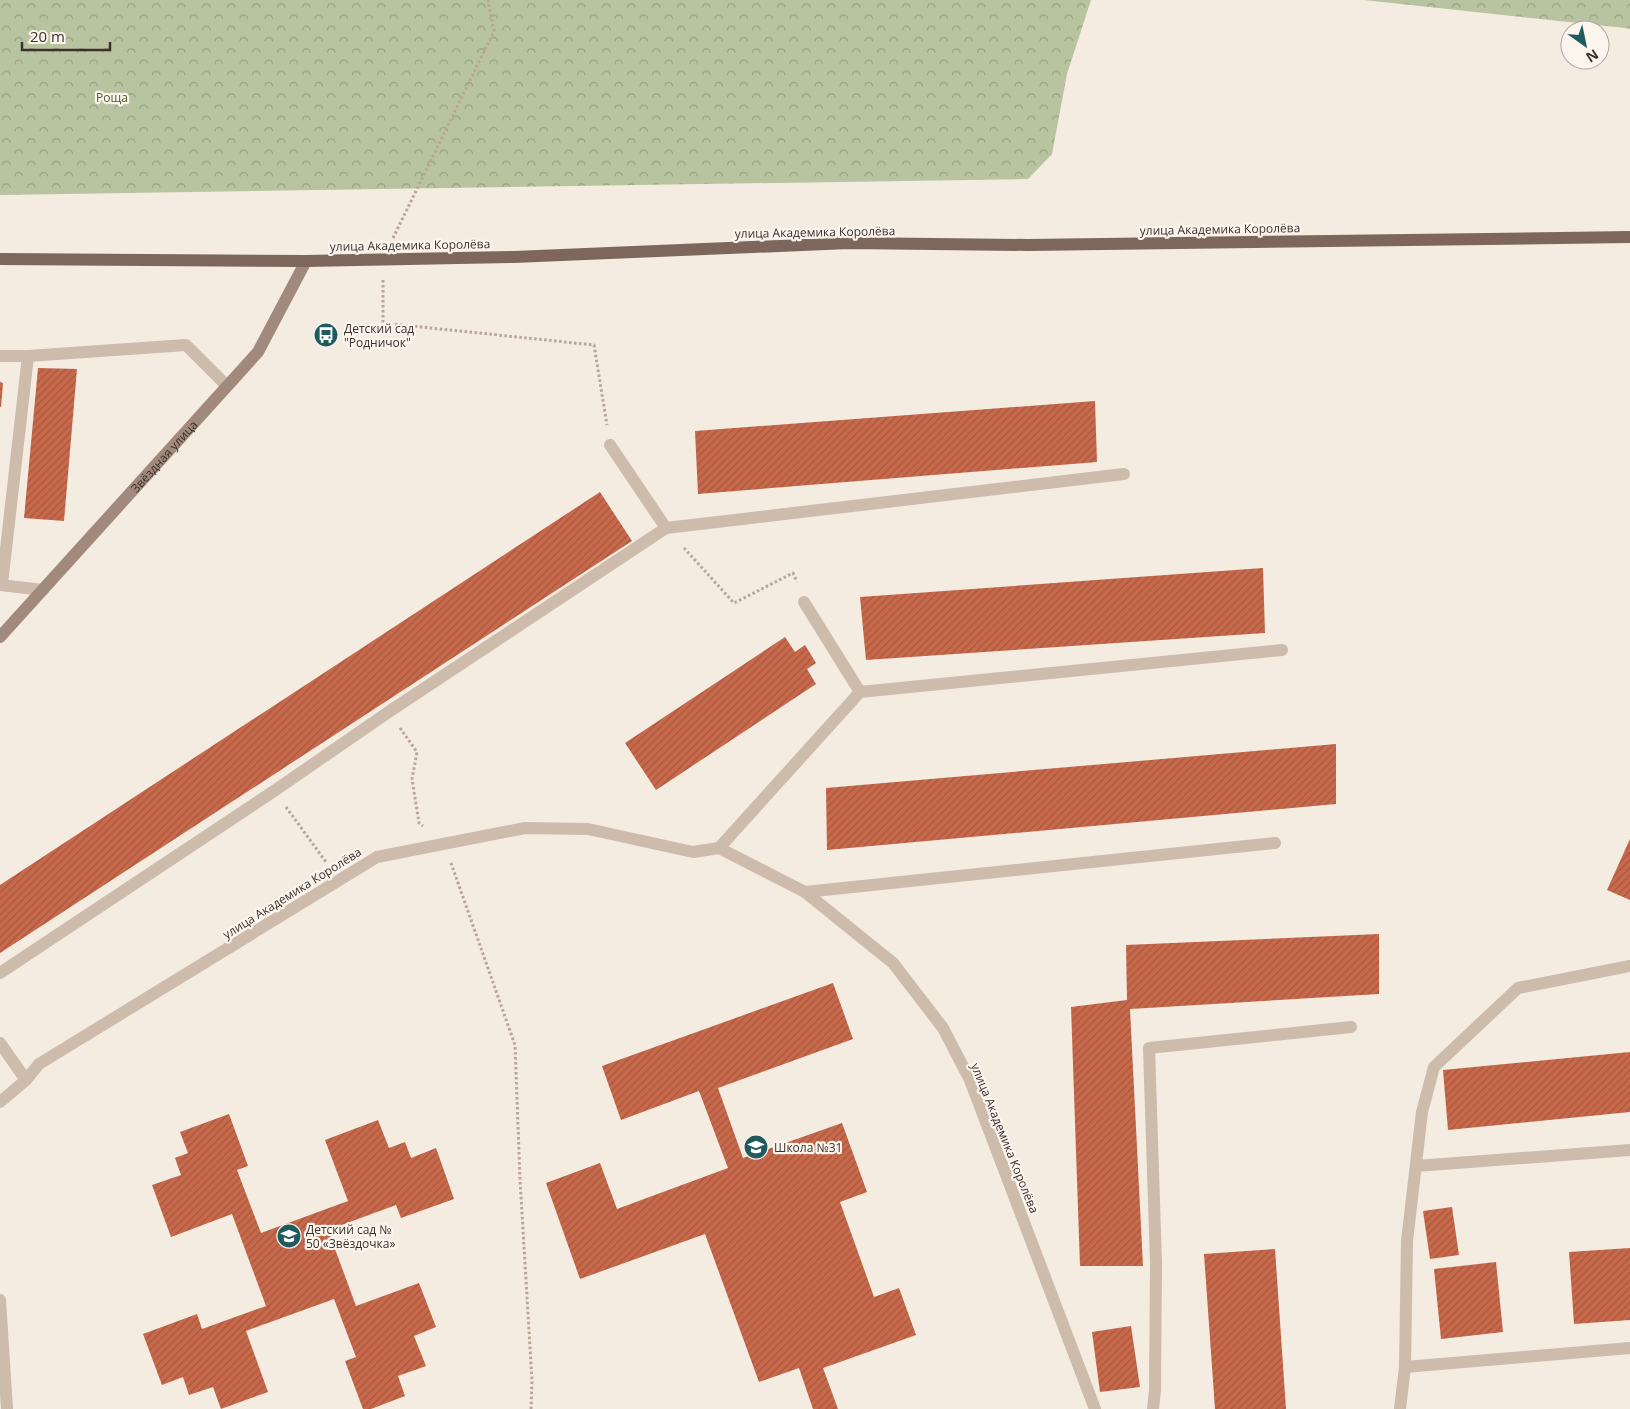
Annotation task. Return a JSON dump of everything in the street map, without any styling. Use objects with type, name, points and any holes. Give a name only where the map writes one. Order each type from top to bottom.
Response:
[{"type":"main road","name":"улица Академика Королёва","points":[[0,259],[383,260],[514,257],[849,243],[1028,245],[1630,237]]},
{"type":"street","name":"Звёздная улица","points":[[0,637],[258,352],[306,261]]},
{"type":"street","points":[[0,356],[28,356],[186,345],[227,386]]},
{"type":"street","points":[[28,356],[1,585],[43,590]]},
{"type":"street","points":[[610,445],[666,528]]},
{"type":"street","points":[[0,973],[666,528],[1124,474]]},
{"type":"street","points":[[804,602],[860,692]]},
{"type":"street","points":[[719,848],[860,692],[1282,650]]},
{"type":"street","name":"улица Академика Королёва","points":[[0,1102],[26,1080],[39,1064],[377,857],[524,828],[588,829],[693,852],[719,848],[805,892],[893,963],[943,1028],[970,1080],[1095,1409]]},
{"type":"street","points":[[805,892],[1275,842]]},
{"type":"street","points":[[1400,1409],[1405,1368],[1407,1241],[1422,1112],[1434,1067],[1518,988],[1630,966]]},
{"type":"street","points":[[1153,1409],[1155,1390],[1156,1263],[1149,1048],[1352,1027]]},
{"type":"street","points":[[0,1043],[26,1080]]},
{"type":"street","points":[[1416,1166],[1630,1150]]},
{"type":"street","points":[[0,1300],[7,1409]]},
{"type":"street","points":[[1405,1368],[1630,1348]]},
{"type":"path","points":[[488,0],[494,31],[383,260],[383,323],[594,345],[610,445]]},
{"type":"path","points":[[666,528],[734,602],[793,572],[804,602]]},
{"type":"path","points":[[398,725],[417,752],[412,779],[419,823],[444,844],[515,1045],[520,1179],[532,1381],[531,1409]]},
{"type":"path","points":[[274,791],[340,881]]},
{"type":"green space","name":"Роща","points":[[0,0],[1091,0],[1067,74],[1052,154],[1028,179],[0,195]]},
{"type":"green space","points":[[1364,0],[1630,0],[1630,29],[1610,26],[1610,20],[1560,21]]},
{"type":"building","points":[[38,368],[77,369],[64,521],[24,518]]},
{"type":"building","points":[[0,382],[3,383],[1,407],[0,407]]},
{"type":"building","points":[[1095,401],[1097,462],[698,494],[695,431]]},
{"type":"building","points":[[600,492],[632,541],[0,953],[0,885]]},
{"type":"building","points":[[1263,568],[1265,633],[866,660],[860,597]]},
{"type":"building","points":[[785,637],[795,652],[805,645],[816,663],[807,669],[816,684],[656,790],[625,743]]},
{"type":"building","points":[[1336,744],[1336,804],[827,850],[826,788]]},
{"type":"building","points":[[1630,839],[1630,900],[1607,890]]},
{"type":"building","points":[[1379,934],[1379,994],[1130,1009],[1143,1266],[1080,1266],[1071,1007],[1127,1000],[1126,945]]},
{"type":"building","points":[[833,983],[853,1039],[718,1088],[743,1158],[842,1123],[867,1192],[840,1202],[874,1297],[899,1288],[916,1335],[823,1368],[838,1409],[813,1409],[799,1368],[759,1382],[705,1234],[580,1279],[546,1183],[600,1163],[617,1209],[728,1168],[699,1091],[621,1120],[602,1066]]},
{"type":"building","points":[[1630,1052],[1630,1112],[1448,1130],[1443,1070]]},
{"type":"building","points":[[229,1114],[248,1166],[237,1170],[261,1233],[348,1201],[325,1140],[378,1120],[389,1148],[405,1142],[411,1158],[436,1148],[454,1199],[401,1218],[396,1205],[328,1230],[356,1306],[419,1283],[436,1327],[414,1336],[426,1366],[398,1376],[405,1396],[371,1409],[363,1409],[345,1361],[356,1357],[334,1299],[246,1331],[268,1392],[221,1409],[213,1387],[189,1395],[183,1377],[162,1385],[143,1334],[197,1314],[202,1329],[266,1306],[232,1214],[171,1237],[152,1185],[181,1175],[175,1158],[188,1153],[180,1132]]},
{"type":"building","points":[[1452,1207],[1459,1255],[1430,1259],[1423,1211]]},
{"type":"building","points":[[1630,1248],[1630,1320],[1574,1324],[1569,1252]]},
{"type":"building","points":[[1275,1249],[1286,1409],[1215,1409],[1204,1254]]},
{"type":"building","points":[[1496,1262],[1503,1332],[1441,1339],[1434,1269]]},
{"type":"building","points":[[1131,1326],[1140,1387],[1100,1392],[1092,1332]]},
{"type":"place","name":"Детский сад \"Родничок\"","points":[[326,335]]},
{"type":"place","name":"Школа №31","points":[[756,1147]]},
{"type":"place","name":"Детский сад № 50 «Звёздочка»","points":[[289,1236]]}]
